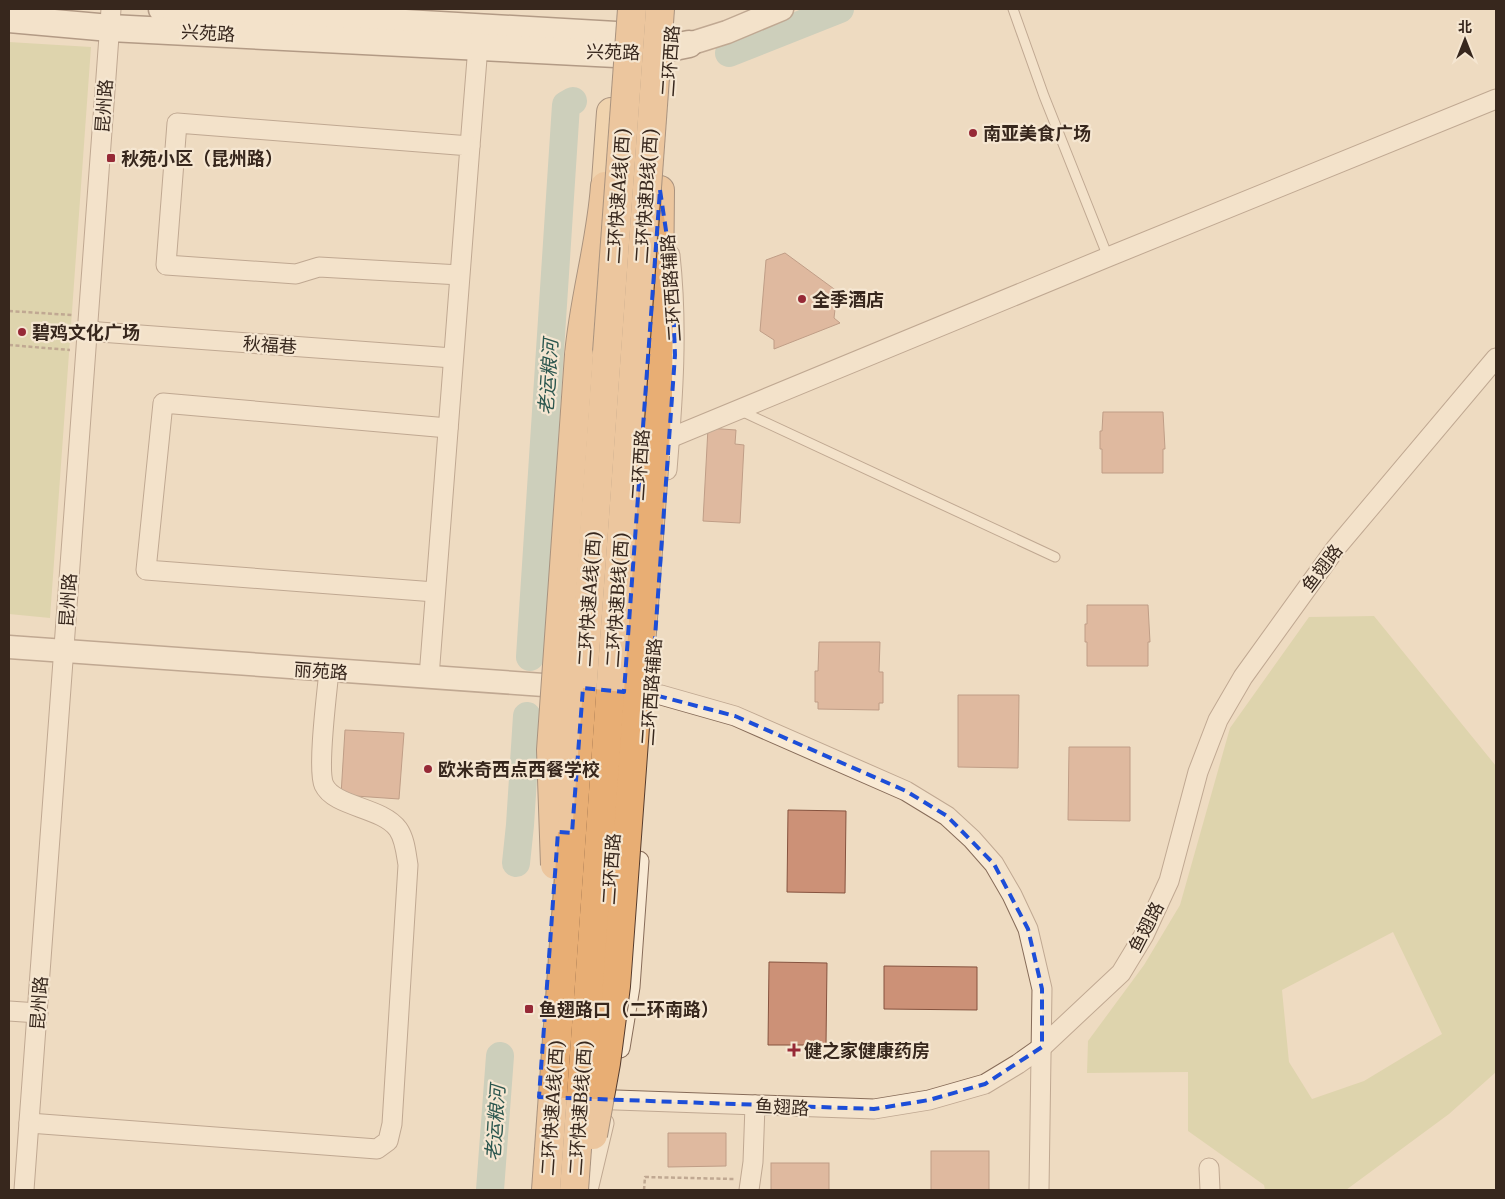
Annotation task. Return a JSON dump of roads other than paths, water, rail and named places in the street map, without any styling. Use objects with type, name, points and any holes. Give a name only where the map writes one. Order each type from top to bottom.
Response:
[{"type":"highway","name":"二环快速A线(西)","points":[[546,1190],[547,1088],[632,9]]},
{"type":"highway","name":"二环快速B线(西)","points":[[574,1190],[660,9]]},
{"type":"highway","points":[[547,1088],[558,986],[558,932],[550,750],[579,355],[585,306],[601,224],[605,186]]},
{"type":"highway","points":[[582,1190],[602,1086],[615,994],[662,446],[657,402],[660,190]]},
{"type":"main road","name":"兴苑路","points":[[162,9],[617,32],[677,44]]},
{"type":"main road","name":"二环西路","points":[[587,1190],[602,1100],[636,693],[660,190],[677,44],[673,9]]},
{"type":"main road","name":"兴苑路","points":[[9,19],[111,18],[478,46],[617,32]]},
{"type":"main road","points":[[534,1190],[547,1088],[569,687],[617,32]]},
{"type":"street","points":[[677,44],[727,32],[782,9]]},
{"type":"street","name":"昆州路","points":[[24,1190],[111,18]]},
{"type":"street","points":[[430,677],[478,46]]},
{"type":"street","points":[[662,446],[739,410],[1496,99]]},
{"type":"street","points":[[460,275],[319,267],[296,274],[166,265],[177,123],[470,146]]},
{"type":"street","name":"秋福巷","points":[[87,323],[454,358]]},
{"type":"street","name":"鱼翅路","points":[[547,1088],[602,1100],[874,1109],[929,1100],[986,1084],[1042,1047],[1121,973],[1144,935],[1168,881],[1198,772],[1218,720],[1243,677],[1336,548],[1496,358]]},
{"type":"street","points":[[435,592],[146,570],[163,403],[448,428]]},
{"type":"street","name":"二环西路辅路","points":[[636,693],[662,446]]},
{"type":"street","name":"丽苑路","points":[[9,647],[636,693]]},
{"type":"street","points":[[29,1123],[377,1149],[388,1141],[392,1124],[408,865],[404,840],[397,828],[382,816],[331,795],[323,784],[321,768],[329,671]]},
{"type":"street","points":[[636,693],[661,695],[735,716],[906,792],[947,816],[972,839],[994,864],[1012,895],[1028,929],[1042,989],[1039,1190]]},
{"type":"street","points":[[9,1012],[38,1014]]},
{"type":"street","points":[[750,1185],[754,1162],[755,1105]]},
{"type":"street","points":[[1209,1168],[1210,1190]]},
{"type":"lane","points":[[1013,9],[1044,96],[1108,257]]},
{"type":"lane","points":[[739,410],[1055,557]]},
{"type":"waterway","name":"老运粮河","points":[[729,53],[840,9]]},
{"type":"waterway","name":"老运粮河","points":[[530,657],[566,105],[573,101]]},
{"type":"waterway","name":"老运粮河","points":[[516,863],[527,716]]},
{"type":"waterway","name":"老运粮河","points":[[490,1190],[500,1056]]},
{"type":"place","name":"南亚美食广场","points":[[973,133]]},
{"type":"place","name":"秋苑小区（昆州路）","points":[[111,158]]},
{"type":"place","name":"全季酒店","points":[[802,299]]},
{"type":"place","name":"碧鸡文化广场","points":[[22,332]]},
{"type":"place","name":"欧米奇西点西餐学校","points":[[428,769]]},
{"type":"place","name":"鱼翅路口（二环南路）","points":[[529,1009]]},
{"type":"place","name":"健之家健康药房","points":[[794,1050]]}]
